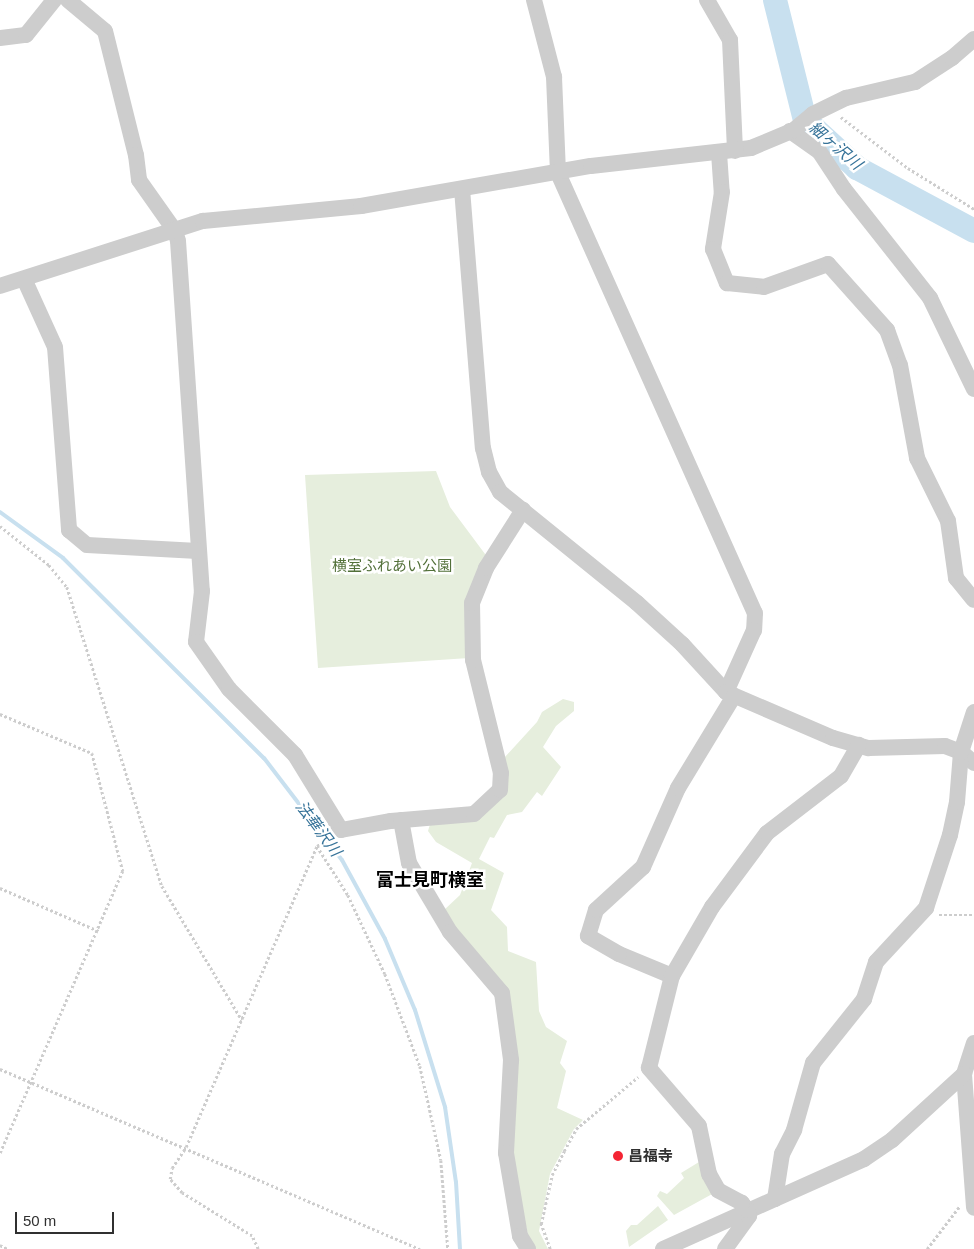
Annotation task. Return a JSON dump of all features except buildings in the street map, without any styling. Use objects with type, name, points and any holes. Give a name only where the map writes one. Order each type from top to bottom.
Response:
[{"type":"street","points":[[0,38],[26,35],[54,0]]},
{"type":"street","points":[[68,0],[105,31],[136,156],[139,180],[175,231],[202,591],[196,642],[228,689],[295,755],[341,830],[401,820],[474,814],[500,790],[501,772],[473,660],[472,603],[486,568],[523,510]]},
{"type":"street","points":[[534,0],[554,77],[558,173],[755,613],[754,630],[730,694],[678,788],[643,867],[596,910],[588,936],[619,954],[672,976]]},
{"type":"street","points":[[707,0],[730,40],[727,152],[713,248],[727,283],[764,287],[828,264],[886,330],[900,366],[917,458],[948,521],[956,578],[974,600]]},
{"type":"street","points":[[0,286],[26,281],[71,262],[203,221],[361,206],[558,173],[751,148],[792,130],[820,110],[846,98],[914,82],[952,58],[974,39]]},
{"type":"street","points":[[792,130],[819,151],[844,189],[930,298],[974,389]]},
{"type":"street","points":[[462,189],[483,448],[489,472],[500,492],[637,603],[682,644],[730,694],[859,746],[869,748],[945,746],[961,752],[974,763]]},
{"type":"street","points":[[26,281],[55,347],[69,530],[87,545],[198,551]]},
{"type":"street","points":[[775,1199],[782,1154],[794,1130],[813,1063],[864,999],[876,962],[926,908],[954,819],[961,752],[974,712]]},
{"type":"street","points":[[725,1249],[749,1216],[747,1210],[742,1203],[718,1190],[709,1174],[699,1126],[649,1068],[672,976],[712,907],[768,834],[841,776],[859,746]]},
{"type":"street","points":[[401,820],[409,863],[450,932],[502,993],[511,1060],[506,1153],[520,1236],[528,1249]]},
{"type":"street","points":[[973,1201],[971,1141],[964,1074],[974,1043]]},
{"type":"street","points":[[663,1249],[864,1159],[892,1140],[964,1074]]},
{"type":"path","points":[[820,110],[974,209]]},
{"type":"path","points":[[0,526],[49,565],[67,586],[162,886],[242,1020]]},
{"type":"path","points":[[0,714],[92,753],[123,871],[99,931],[0,1154]]},
{"type":"path","points":[[258,1249],[256,1242],[245,1231],[172,1185],[172,1168],[186,1147],[317,846],[341,830]]},
{"type":"path","points":[[317,846],[348,895],[377,956],[420,1066],[441,1160],[448,1249]]},
{"type":"path","points":[[0,888],[99,931]]},
{"type":"path","points":[[926,908],[940,916],[974,915]]},
{"type":"path","points":[[550,1249],[541,1224],[552,1175],[576,1129],[649,1068]]},
{"type":"path","points":[[0,1069],[186,1147],[420,1249]]},
{"type":"path","points":[[927,1249],[963,1201],[973,1201]]},
{"type":"path","points":[[0,1245],[8,1249]]},
{"type":"green space","name":"横室ふれあい公園","points":[[436,471],[450,507],[488,558],[469,658],[318,668],[305,475]]},
{"type":"green space","points":[[563,699],[574,702],[574,711],[556,726],[543,747],[561,767],[542,796],[537,792],[522,812],[507,815],[494,838],[490,837],[479,859],[504,873],[491,910],[507,927],[508,951],[536,962],[539,1011],[546,1027],[567,1041],[560,1063],[566,1071],[557,1108],[583,1120],[574,1129],[550,1174],[539,1231],[548,1249],[531,1249],[510,1153],[506,991],[443,911],[460,895],[472,863],[436,842],[428,831],[431,821],[488,808],[504,758],[537,722],[542,712]]},
{"type":"green space","points":[[699,1162],[714,1193],[674,1215],[657,1196],[660,1191],[667,1194],[684,1178],[681,1173]]},
{"type":"green space","points":[[658,1206],[668,1220],[629,1247],[626,1231],[631,1225],[637,1225]]},
{"type":"waterway","name":"細ヶ沢川","points":[[775,0],[805,120],[857,168],[974,231]]},
{"type":"waterway","name":"法華沢川","points":[[0,512],[63,558],[264,758],[342,860],[385,939],[415,1010],[445,1107],[456,1182],[460,1249]]},
{"type":"place","name":"昌福寺","points":[[618,1156]]},
{"type":"district","name":"富士見町横室","points":[[430,880]]}]
